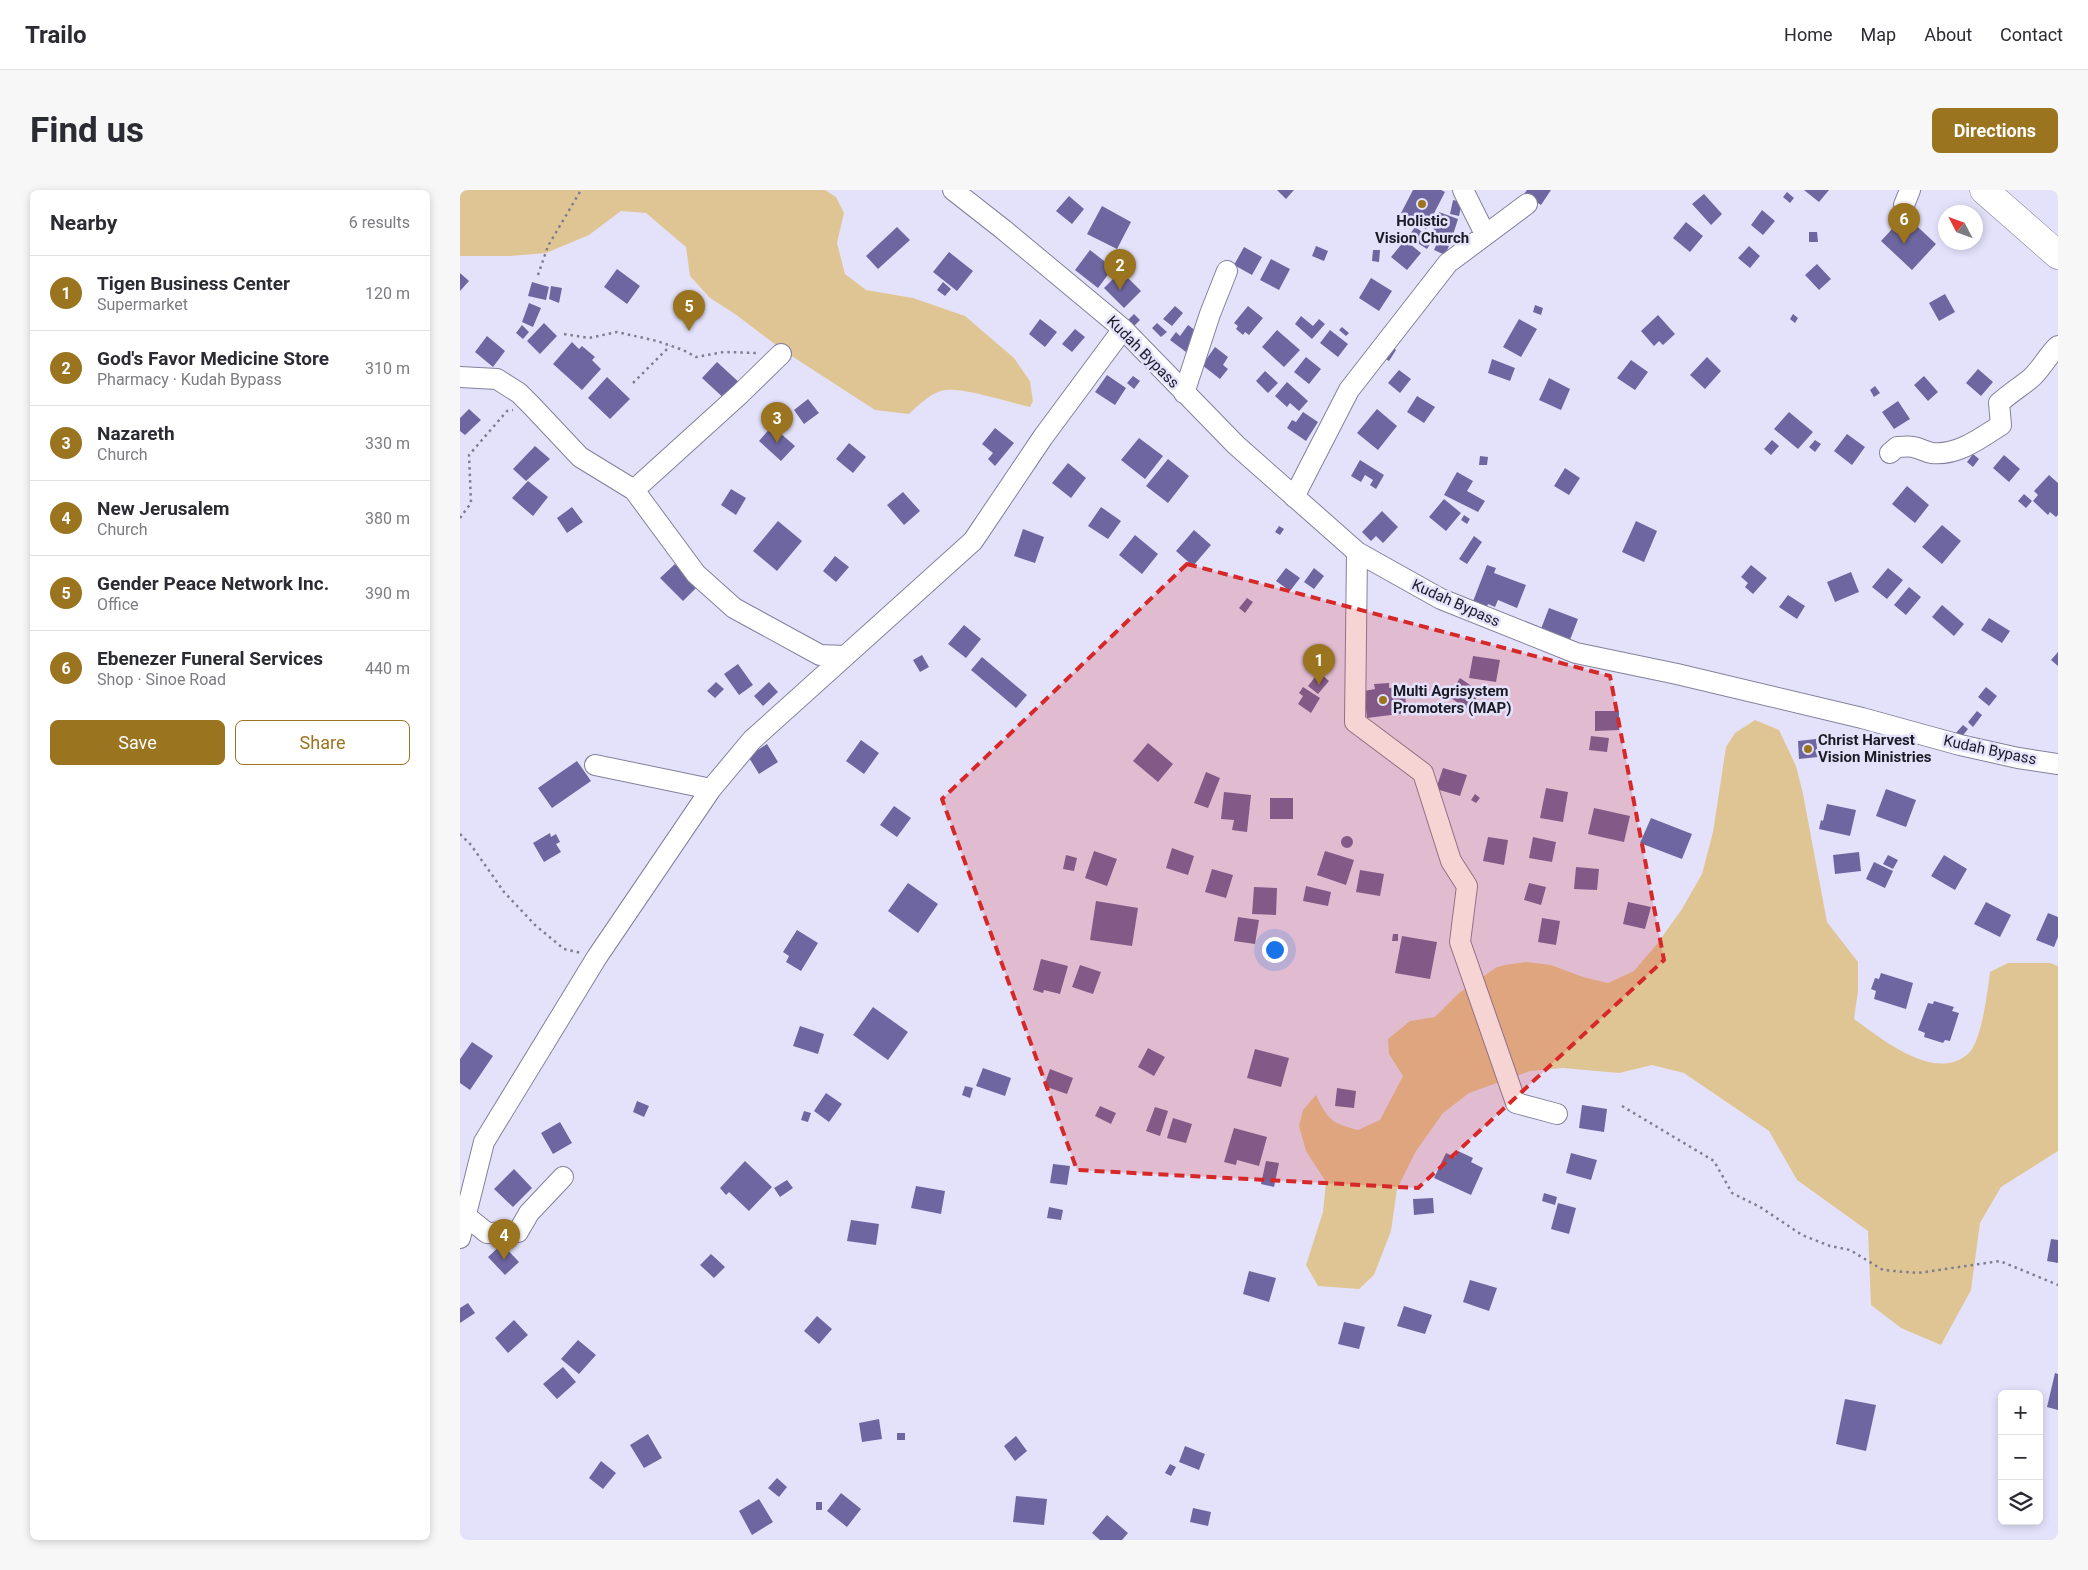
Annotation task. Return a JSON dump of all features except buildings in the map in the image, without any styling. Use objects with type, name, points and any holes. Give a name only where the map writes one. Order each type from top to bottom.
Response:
[{"type":"highway","points":[[1984,190],[2058,255]]},
{"type":"street","name":"Kudah Bypass","points":[[953,190],[1123,329],[1236,446],[1357,552],[1441,599],[1576,653],[1677,674],[1862,718],[1960,746],[2058,764]]},
{"type":"street","points":[[1463,190],[1485,234]]},
{"type":"street","points":[[1294,497],[1349,390],[1448,263],[1527,204]]},
{"type":"street","points":[[1184,393],[1210,314],[1227,271]]},
{"type":"street","points":[[460,1238],[484,1142],[597,957],[711,789],[752,740],[973,541],[1043,437],[1123,329]]},
{"type":"street","points":[[1890,452],[1897,446],[1914,447],[1929,453],[1941,454],[1955,451],[1984,436],[2001,425],[1999,403],[2031,378],[2048,355],[2058,346]]},
{"type":"street","points":[[634,490],[740,394],[781,354]]},
{"type":"street","points":[[460,377],[497,379],[519,393],[580,457],[634,490],[696,574],[734,608],[820,655],[845,656]]},
{"type":"street","points":[[1357,552],[1355,722],[1423,773],[1451,861],[1467,886],[1460,942],[1516,1103],[1557,1114]]},
{"type":"street","points":[[595,765],[711,789]]},
{"type":"street","points":[[466,1216],[486,1233],[518,1232],[529,1213],[563,1177]]},
{"type":"path","points":[[538,275],[548,246],[581,190]]},
{"type":"path","points":[[564,334],[589,338],[617,332],[670,346],[696,357],[724,352],[781,354]]},
{"type":"path","points":[[632,384],[670,346]]},
{"type":"path","points":[[460,518],[471,503],[469,455],[507,411],[532,406]]},
{"type":"path","points":[[460,834],[504,892],[535,925],[564,949],[597,957]]},
{"type":"path","points":[[1622,1106],[1714,1161],[1732,1193],[1760,1206],[1802,1235],[1830,1246],[1850,1250],[1883,1270],[1918,1273],[2000,1261],[2058,1285]]},
{"type":"highlighted area","points":[[1187,564],[1610,676],[1664,960],[1418,1188],[1077,1170],[942,799]]},
{"type":"shaded area","points":[[460,190],[825,190],[836,197],[844,213],[837,243],[845,274],[866,290],[913,298],[965,316],[1014,358],[1030,381],[1033,401],[1030,407],[971,392],[949,390],[932,395],[909,414],[875,410],[784,351],[735,314],[710,298],[690,276],[686,247],[646,213],[621,211],[589,235],[546,253],[510,256],[460,256]]},
{"type":"shaded area","points":[[1755,720],[1779,730],[1796,766],[1827,922],[1858,962],[1858,991],[1854,1019],[1894,1047],[1910,1055],[1925,1061],[1941,1064],[1956,1061],[1969,1053],[1977,1038],[1988,991],[1990,972],[2008,963],[2050,963],[2058,966],[2058,1151],[2001,1187],[1980,1223],[1971,1290],[1941,1345],[1901,1328],[1871,1305],[1868,1231],[1797,1180],[1769,1131],[1684,1073],[1652,1065],[1619,1073],[1563,1068],[1530,1071],[1469,1093],[1443,1113],[1416,1151],[1397,1189],[1391,1231],[1374,1275],[1359,1289],[1318,1286],[1306,1265],[1323,1212],[1326,1182],[1306,1151],[1299,1126],[1303,1110],[1316,1095],[1327,1115],[1342,1125],[1358,1130],[1380,1120],[1403,1076],[1389,1054],[1388,1039],[1410,1021],[1435,1017],[1459,993],[1497,967],[1526,962],[1551,965],[1583,977],[1608,983],[1634,971],[1657,944],[1682,909],[1702,874],[1713,832],[1726,747],[1735,733]]},
{"type":"place","name":"Holistic Vision Church","points":[[1422,204]]},
{"type":"place","name":"Ebenezer Funeral Services","points":[[1904,244]]},
{"type":"place","name":"God's Favor Medicine Store","points":[[1120,290]]},
{"type":"place","name":"Gender Peace Network Inc.","points":[[689,331]]},
{"type":"place","name":"Nazareth","points":[[777,443]]},
{"type":"place","name":"Tigen Business Center","points":[[1319,685]]},
{"type":"place","name":"Multi Agrisystem Promoters (MAP)","points":[[1383,700]]},
{"type":"place","name":"Christ Harvest Vision Ministries","points":[[1808,749]]},
{"type":"place","name":"New Jerusalem","points":[[504,1260]]}]
